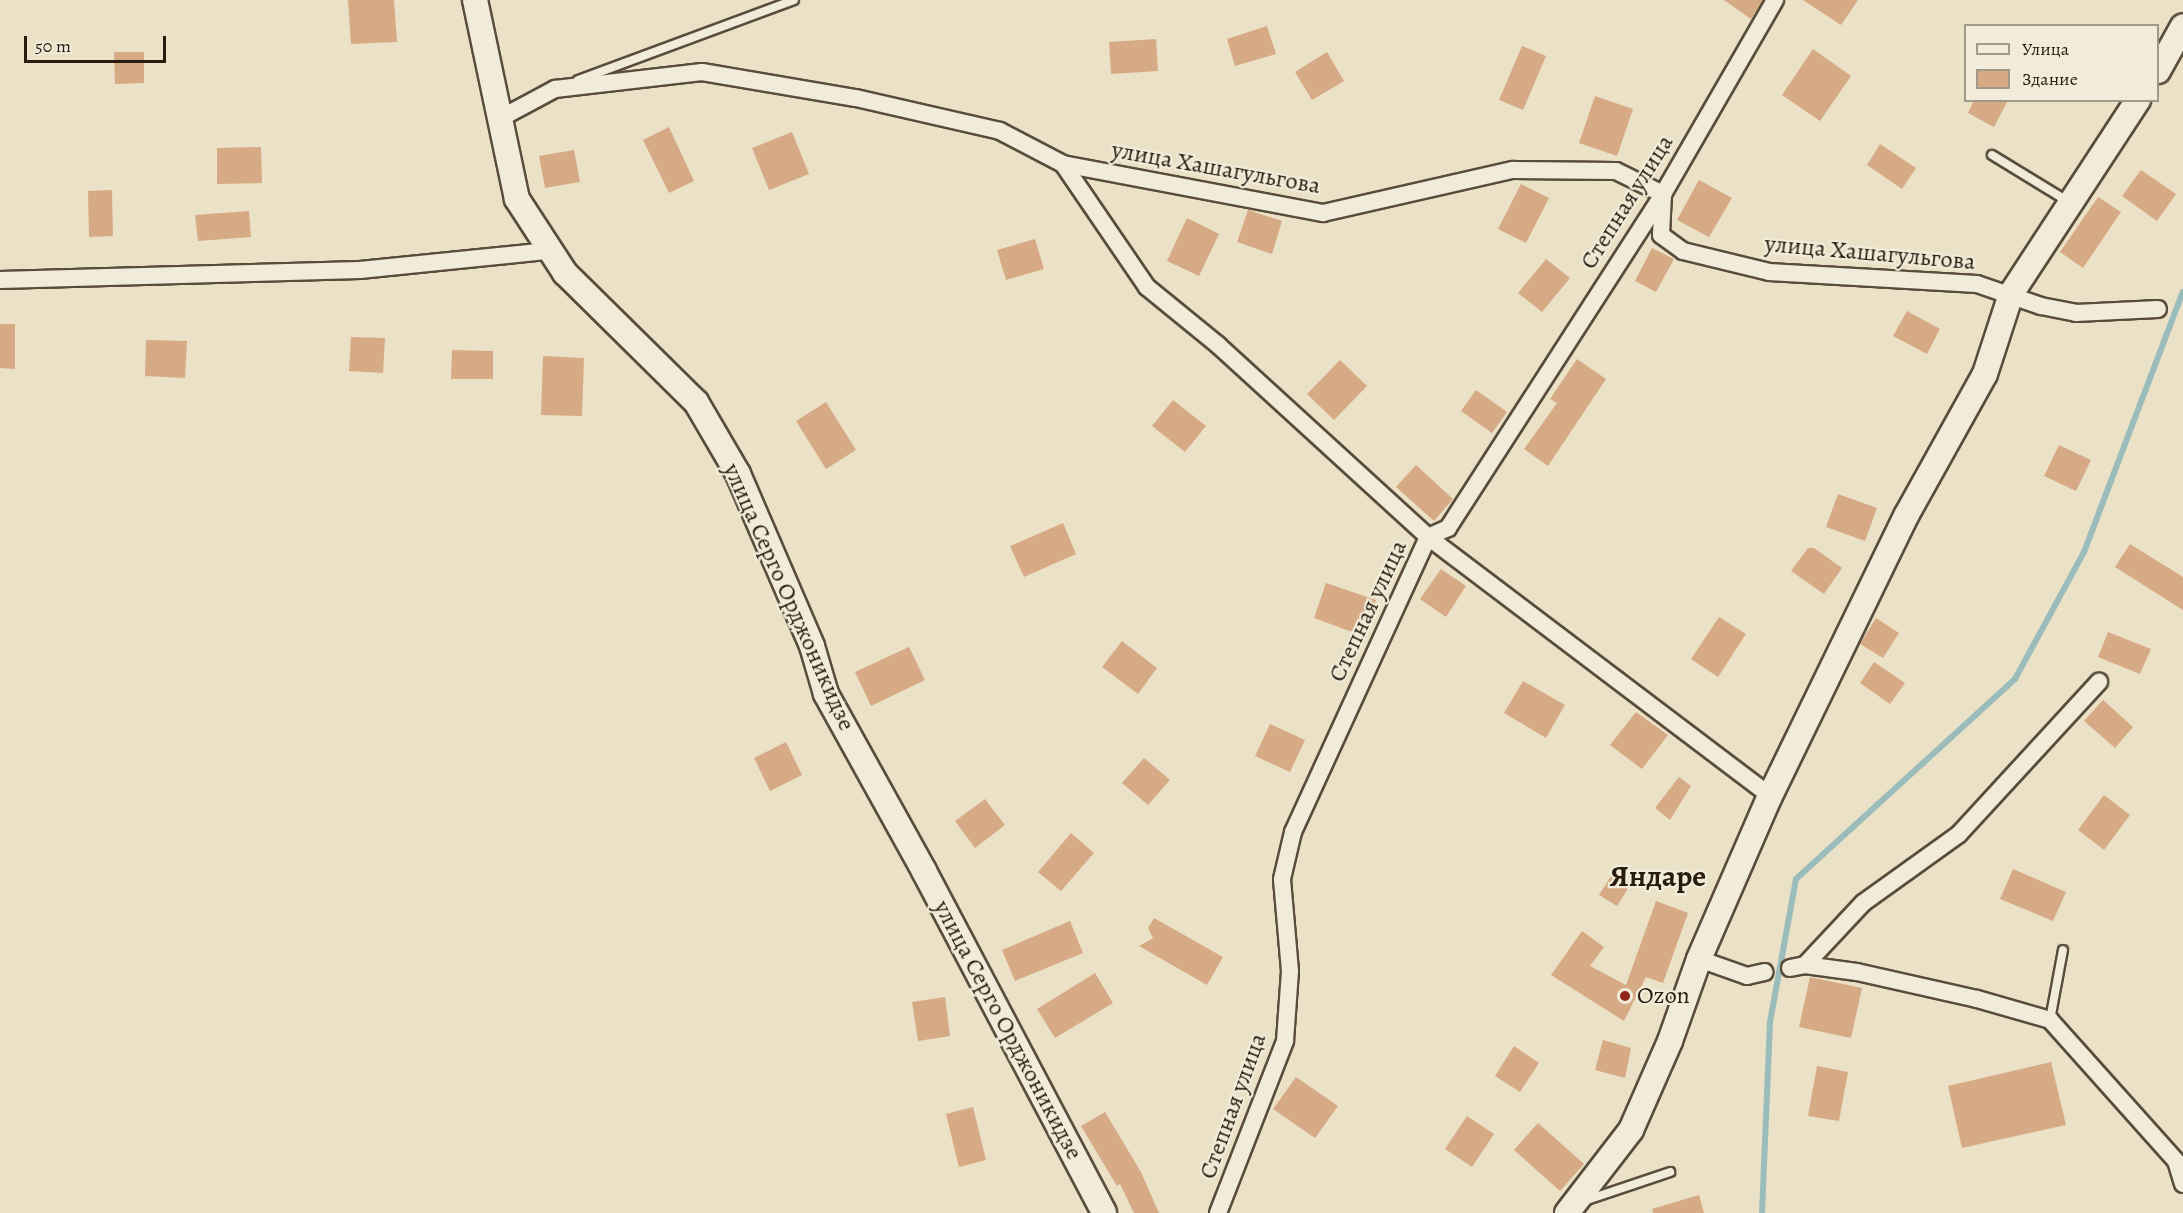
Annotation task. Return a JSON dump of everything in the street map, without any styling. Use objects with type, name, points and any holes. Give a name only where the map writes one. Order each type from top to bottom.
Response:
[{"type":"street","name":"улица Серго Орджоникидзе","points":[[475,0],[498,119],[517,200],[548,251],[565,273],[696,402],[738,474],[812,646],[826,694],[930,881],[1104,1213]]},
{"type":"street","name":"Степная улица","points":[[1218,1213],[1285,1041],[1290,971],[1282,879],[1293,832],[1428,537],[1448,528],[1663,194],[1775,0]]},
{"type":"street","points":[[2170,55],[2183,26]]},
{"type":"street","points":[[498,119],[555,89],[702,72],[856,98],[1000,131],[1063,164],[1147,287],[1218,345],[1428,537],[1770,796]]},
{"type":"street","points":[[1572,1208],[1631,1130],[1670,1041],[1699,959],[1770,796],[1906,516],[1985,374],[2011,294],[2137,102]]},
{"type":"street","name":"улица Хашагульгова","points":[[1063,164],[1323,213],[1513,170],[1616,171],[1663,194],[1661,235],[1683,251],[1769,272],[1977,284],[2041,306],[2076,313],[2158,309]]},
{"type":"street","points":[[0,280],[360,270],[548,251]]},
{"type":"street","points":[[2099,682],[1959,834],[1863,903],[1797,966],[1857,972],[1977,999],[2050,1020],[2176,1161],[2183,1184]]},
{"type":"street","points":[[1699,959],[1747,975],[1764,972]]},
{"type":"lane","points":[[555,89],[794,0]]},
{"type":"lane","points":[[1992,155],[2070,202]]},
{"type":"lane","points":[[2050,1020],[2063,950]]},
{"type":"lane","points":[[1572,1208],[1670,1172]]},
{"type":"building","points":[[348,0],[394,0],[397,42],[351,44]]},
{"type":"building","points":[[1724,0],[1763,0],[1751,19]]},
{"type":"building","points":[[1803,0],[1858,0],[1841,25]]},
{"type":"building","points":[[1267,26],[1276,54],[1235,66],[1227,39]]},
{"type":"building","points":[[1156,39],[1158,71],[1111,74],[1109,42]]},
{"type":"building","points":[[1522,46],[1546,56],[1523,110],[1499,100]]},
{"type":"building","points":[[1813,49],[1851,76],[1820,121],[1782,95]]},
{"type":"building","points":[[114,52],[144,52],[144,83],[115,84]]},
{"type":"building","points":[[1327,52],[1344,81],[1312,100],[1295,72]]},
{"type":"building","points":[[1595,96],[1633,109],[1617,156],[1579,143]]},
{"type":"building","points":[[1973,102],[2007,102],[1994,127],[1968,113]]},
{"type":"building","points":[[669,127],[694,181],[669,193],[643,140]]},
{"type":"building","points":[[792,132],[809,174],[769,190],[752,148]]},
{"type":"building","points":[[1880,144],[1916,168],[1902,189],[1867,165]]},
{"type":"building","points":[[261,147],[262,183],[217,184],[217,148]]},
{"type":"building","points":[[574,150],[580,182],[545,188],[539,156]]},
{"type":"building","points":[[2141,170],[2176,194],[2157,221],[2122,196]]},
{"type":"building","points":[[1699,180],[1732,198],[1709,237],[1677,220]]},
{"type":"building","points":[[1521,184],[1549,198],[1526,243],[1498,229]]},
{"type":"building","points":[[112,190],[113,236],[89,237],[88,191]]},
{"type":"building","points":[[2098,197],[2121,212],[2083,268],[2060,252]]},
{"type":"building","points":[[1248,210],[1282,221],[1272,254],[1237,242]]},
{"type":"building","points":[[249,211],[251,237],[198,241],[195,215]]},
{"type":"building","points":[[1187,218],[1219,234],[1199,276],[1167,261]]},
{"type":"building","points":[[1035,239],[1044,269],[1006,280],[997,250]]},
{"type":"building","points":[[1652,248],[1674,259],[1656,292],[1635,281]]},
{"type":"building","points":[[1546,259],[1570,278],[1542,312],[1518,293]]},
{"type":"building","points":[[1907,311],[1940,329],[1927,354],[1893,336]]},
{"type":"building","points":[[0,324],[15,324],[15,369],[0,368]]},
{"type":"building","points":[[351,337],[385,338],[383,373],[349,371]]},
{"type":"building","points":[[146,340],[187,341],[185,378],[145,376]]},
{"type":"building","points":[[452,350],[493,351],[493,379],[451,379]]},
{"type":"building","points":[[543,356],[584,358],[582,416],[541,415]]},
{"type":"building","points":[[1577,359],[1606,379],[1548,466],[1524,449],[1557,403],[1550,399]]},
{"type":"building","points":[[1340,360],[1367,386],[1334,420],[1307,394]]},
{"type":"building","points":[[1476,390],[1507,412],[1492,433],[1461,411]]},
{"type":"building","points":[[1173,400],[1206,426],[1185,452],[1152,426]]},
{"type":"building","points":[[826,402],[856,450],[826,469],[796,421]]},
{"type":"building","points":[[2059,445],[2091,460],[2076,491],[2044,476]]},
{"type":"building","points":[[1416,465],[1453,499],[1434,521],[1396,487]]},
{"type":"building","points":[[1838,494],[1877,508],[1865,541],[1826,527]]},
{"type":"building","points":[[1063,523],[1076,554],[1024,577],[1010,546]]},
{"type":"building","points":[[2130,544],[2183,577],[2183,610],[2115,567]]},
{"type":"building","points":[[1808,548],[1814,548],[1842,568],[1824,594],[1791,571]]},
{"type":"building","points":[[1441,569],[1466,586],[1446,617],[1420,599]]},
{"type":"building","points":[[1326,583],[1376,600],[1363,636],[1314,618]]},
{"type":"building","points":[[1719,617],[1746,634],[1718,677],[1691,659]]},
{"type":"building","points":[[1876,618],[1899,633],[1883,658],[1860,644]]},
{"type":"building","points":[[2108,632],[2151,649],[2140,674],[2098,657]]},
{"type":"building","points":[[1122,641],[1157,668],[1138,694],[1102,667]]},
{"type":"building","points":[[909,647],[925,680],[871,706],[855,672]]},
{"type":"building","points":[[1874,662],[1905,683],[1890,704],[1860,683]]},
{"type":"building","points":[[1523,681],[1565,705],[1546,738],[1504,713]]},
{"type":"building","points":[[2103,700],[2133,727],[2115,748],[2084,721]]},
{"type":"building","points":[[1636,712],[1668,735],[1642,769],[1610,745]]},
{"type":"building","points":[[1270,724],[1305,740],[1290,772],[1255,756]]},
{"type":"building","points":[[786,742],[802,775],[770,791],[754,758]]},
{"type":"building","points":[[1144,758],[1170,780],[1148,805],[1122,783]]},
{"type":"building","points":[[1679,777],[1691,786],[1670,820],[1655,808]]},
{"type":"building","points":[[2104,795],[2130,815],[2104,850],[2078,830]]},
{"type":"building","points":[[985,799],[1005,825],[975,848],[955,821]]},
{"type":"building","points":[[1071,833],[1094,853],[1061,891],[1038,872]]},
{"type":"building","points":[[2013,869],[2066,892],[2053,921],[2000,899]]},
{"type":"building","points":[[1613,873],[1631,884],[1617,906],[1599,895]]},
{"type":"building","points":[[1656,901],[1688,913],[1663,983],[1646,977],[1624,1021],[1551,975],[1582,931],[1604,947],[1590,966],[1626,985]]},
{"type":"building","points":[[1154,918],[1223,957],[1207,985],[1139,946],[1153,938],[1148,928]]},
{"type":"building","points":[[1070,921],[1083,953],[1015,981],[1002,950]]},
{"type":"building","points":[[1095,973],[1113,1003],[1055,1038],[1037,1009]]},
{"type":"building","points":[[1810,977],[1862,988],[1851,1038],[1799,1027]]},
{"type":"building","points":[[945,997],[950,1036],[918,1041],[912,1002]]},
{"type":"building","points":[[1603,1040],[1631,1048],[1625,1078],[1595,1070]]},
{"type":"building","points":[[1514,1046],[1539,1063],[1520,1092],[1495,1076]]},
{"type":"building","points":[[2051,1062],[2066,1125],[1962,1148],[1948,1086]]},
{"type":"building","points":[[1817,1066],[1848,1072],[1839,1121],[1808,1116]]},
{"type":"building","points":[[1296,1077],[1338,1106],[1315,1138],[1273,1109]]},
{"type":"building","points":[[973,1107],[986,1160],[959,1167],[946,1114]]},
{"type":"building","points":[[1105,1112],[1141,1172],[1159,1213],[1134,1213],[1120,1184],[1117,1186],[1081,1126]]},
{"type":"building","points":[[1467,1116],[1494,1134],[1472,1167],[1445,1149]]},
{"type":"building","points":[[1538,1123],[1584,1164],[1560,1191],[1514,1150]]},
{"type":"building","points":[[1699,1195],[1704,1213],[1653,1213],[1652,1209]]},
{"type":"waterway","points":[[1762,1213],[1770,1022],[1796,879],[2015,679],[2084,552],[2183,292]]},
{"type":"place","name":"Ozon","points":[[1625,996]]},
{"type":"district","name":"Яндаре","points":[[1658,876]]}]
